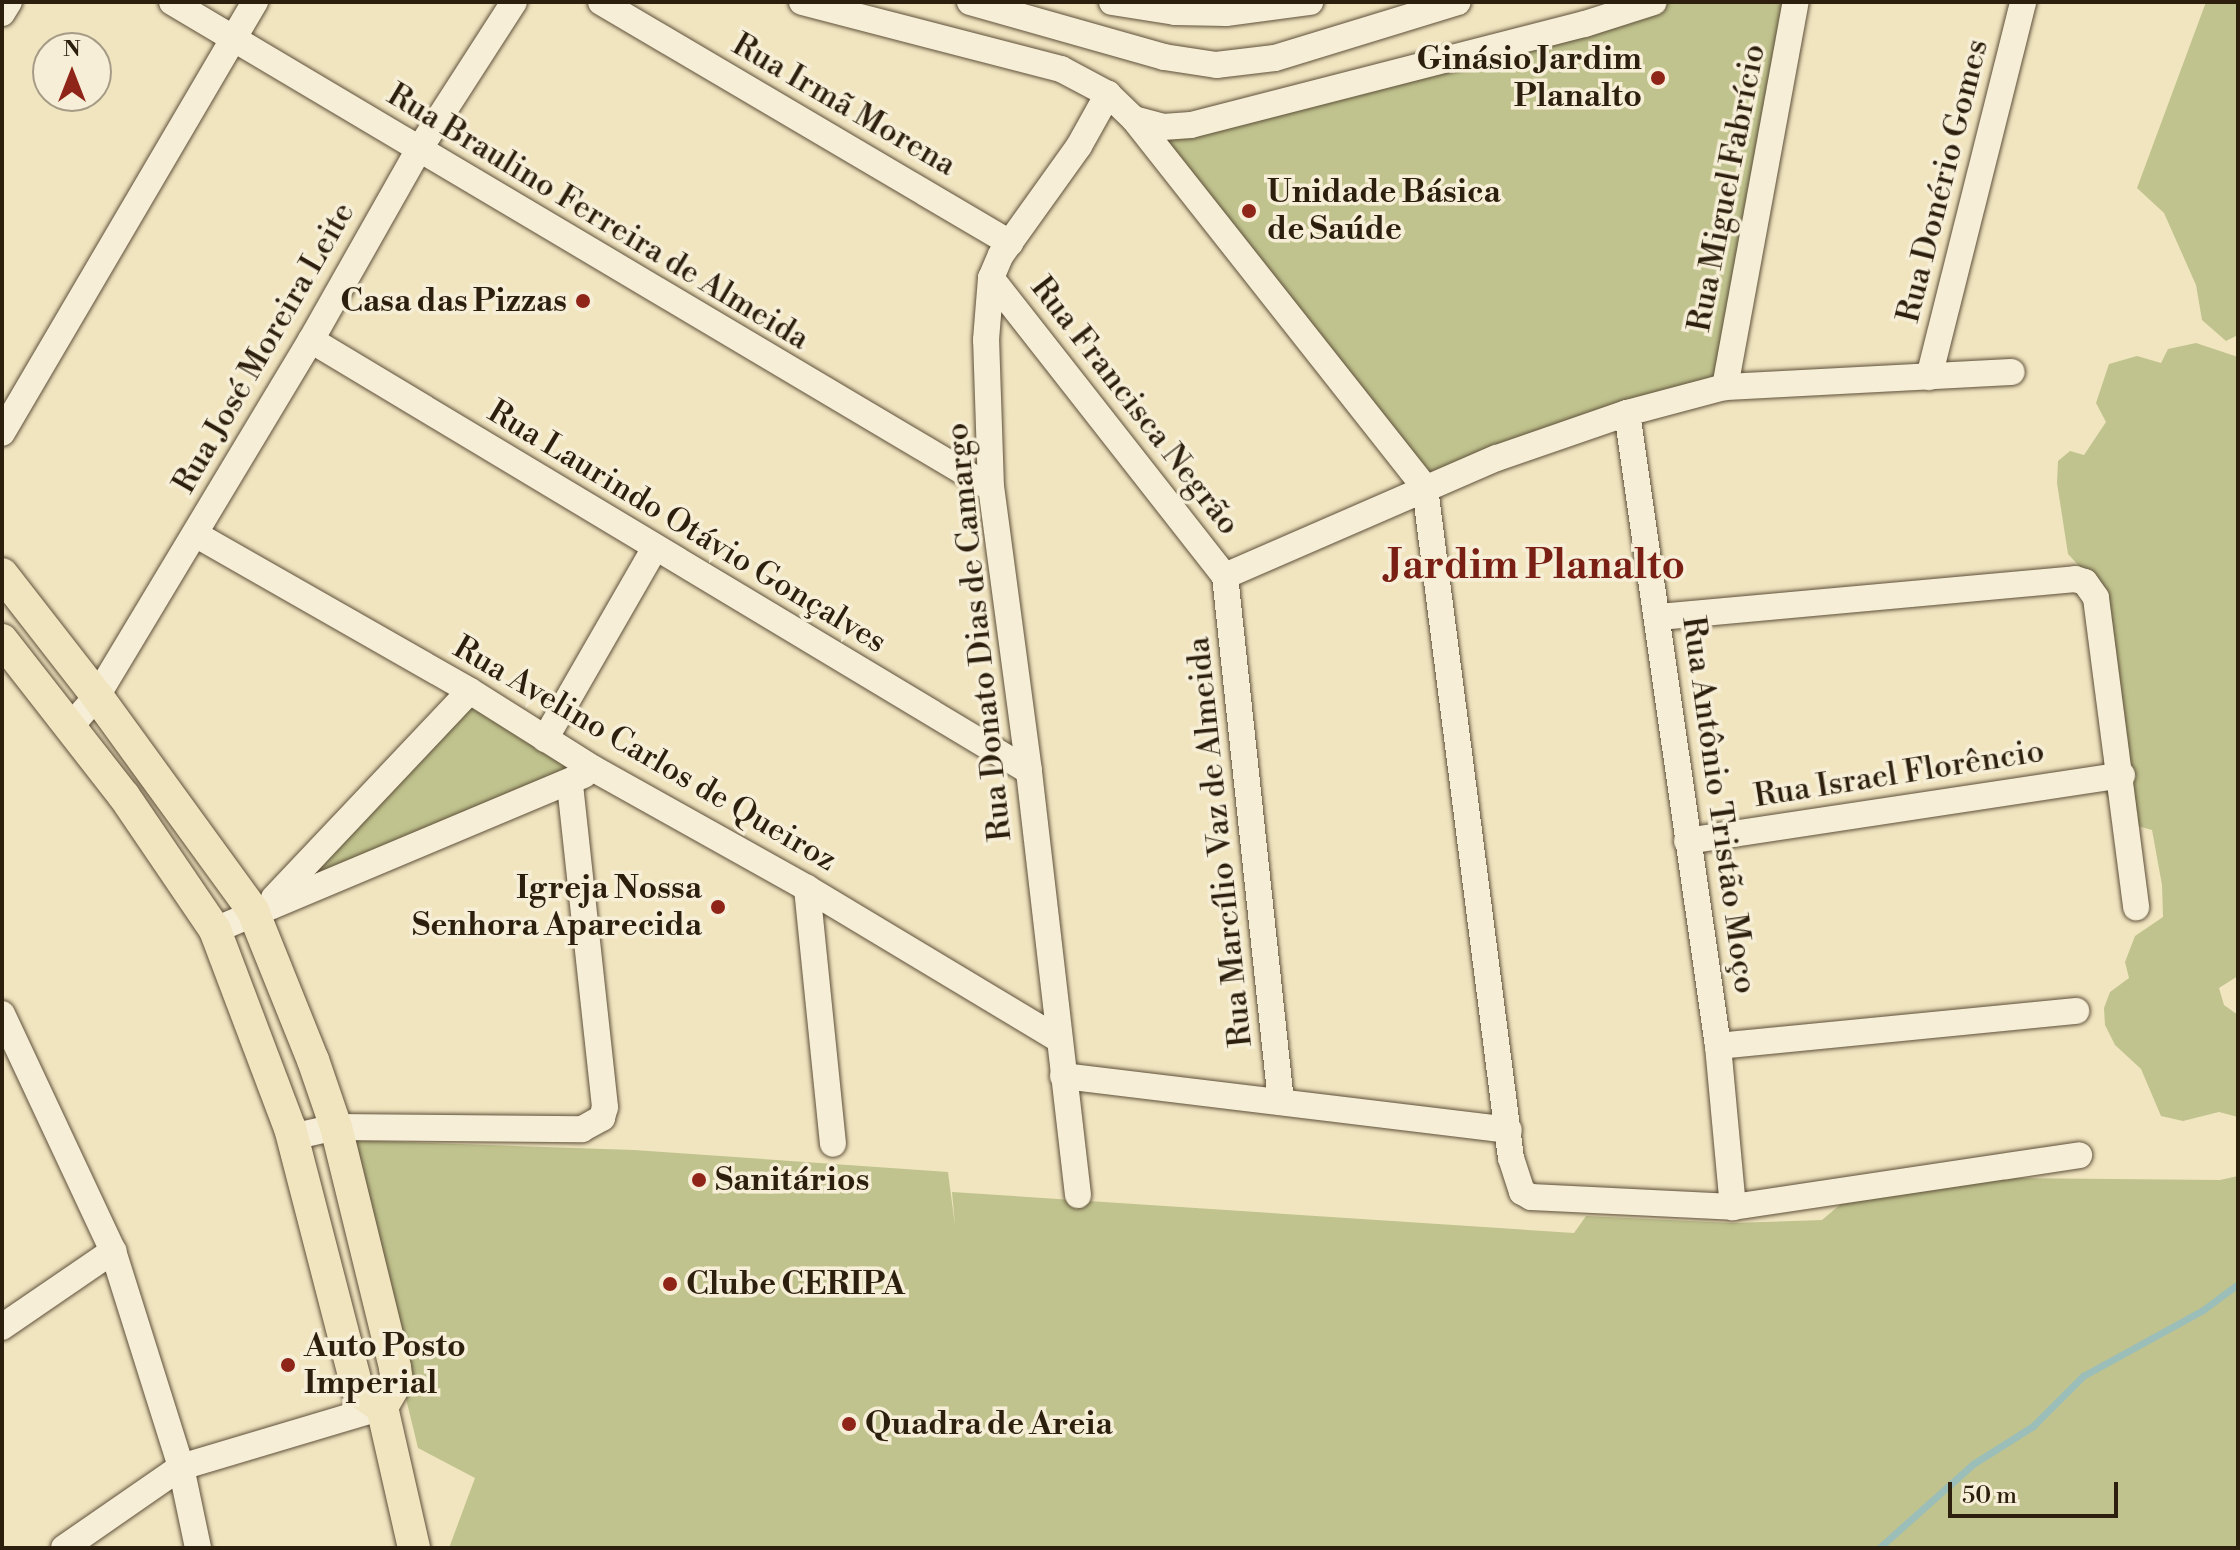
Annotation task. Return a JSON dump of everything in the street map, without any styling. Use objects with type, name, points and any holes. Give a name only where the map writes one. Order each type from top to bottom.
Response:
[{"type":"main road","points":[[2,574],[261,908],[336,1127],[395,1368],[397,1381],[382,1407],[414,1548]]},
{"type":"main road","points":[[2,640],[124,796],[215,930],[270,1068],[292,1137],[358,1391],[382,1407]]},
{"type":"street","points":[[2,13],[9,2]]},
{"type":"street","name":"Rua Braulino Ferreira de Almeida","points":[[172,2],[418,151],[991,488]]},
{"type":"street","points":[[2,433],[255,2]]},
{"type":"street","name":"Rua José Moreira Leite","points":[[70,727],[97,696],[311,340],[418,151],[514,2]]},
{"type":"street","name":"Rua Irmã Morena","points":[[601,2],[1010,243]]},
{"type":"street","points":[[802,2],[1029,59],[1061,69],[1108,94],[1134,119],[1425,488],[1513,1171],[1522,1192],[1531,1197],[1733,1207],[2079,1155]]},
{"type":"street","points":[[970,2],[1164,57],[1216,65],[1275,58],[1458,2]]},
{"type":"street","points":[[1112,2],[1175,12],[1226,13],[1310,2]]},
{"type":"street","points":[[1134,119],[1163,127],[1191,125],[1585,24],[1654,2]]},
{"type":"street","name":"Rua Miguel Fabrício","points":[[1725,387],[1796,2]]},
{"type":"street","name":"Rua Donério Gomes","points":[[1929,377],[2023,2]]},
{"type":"street","name":"Rua Donato Dias de Camargo","points":[[1078,1195],[1057,1038],[1029,771],[991,488],[986,340],[991,278],[1010,243],[1079,146],[1108,94]]},
{"type":"street","name":"Rua Francisca Negrão","points":[[991,278],[1225,576]]},
{"type":"street","name":"Rua Laurindo Otávio Gonçalves","points":[[311,340],[1029,771]]},
{"type":"street","points":[[1225,576],[1497,458],[1627,413],[1725,387],[2012,372]]},
{"type":"street","name":"Rua Antônio Tristão Moço","points":[[1627,413],[1659,617],[1687,841],[1718,1046],[1733,1207]]},
{"type":"street","name":"Rua Avelino Carlos de Queiroz","points":[[195,534],[470,691],[594,769],[807,888],[1057,1038]]},
{"type":"street","points":[[545,739],[655,548]]},
{"type":"street","name":"Rua Marcílio Vaz de Almeida","points":[[1225,576],[1281,1102]]},
{"type":"street","points":[[1659,617],[2075,579],[2092,588],[2122,775],[2136,907]]},
{"type":"street","points":[[261,908],[470,691]]},
{"type":"street","points":[[215,930],[261,908],[570,783],[594,769]]},
{"type":"street","name":"Rua Israel Florêncio","points":[[1687,841],[2122,775]]},
{"type":"street","points":[[292,1137],[336,1127],[582,1129],[602,1118],[605,1107],[570,783]]},
{"type":"street","points":[[807,888],[833,1144]]},
{"type":"street","points":[[1718,1046],[2076,1011]]},
{"type":"street","points":[[2,1014],[10,1055],[113,1251],[181,1467],[198,1548]]},
{"type":"street","points":[[1063,1076],[1509,1130]]},
{"type":"street","points":[[2,1327],[113,1251]]},
{"type":"street","points":[[64,1548],[181,1467],[382,1407]]},
{"type":"green space","points":[[1674,2],[1790,2],[1720,381],[1427,482],[1150,131],[1595,27]]},
{"type":"green space","points":[[2206,2],[2238,2],[2238,335],[2226,341],[2202,320],[2196,285],[2164,213],[2137,188]]},
{"type":"green space","points":[[2196,343],[2238,357],[2238,976],[2219,988],[2224,1005],[2238,1015],[2238,1117],[2219,1112],[2183,1121],[2161,1116],[2141,1069],[2115,1045],[2105,1025],[2104,1008],[2110,992],[2129,978],[2125,962],[2135,936],[2163,917],[2162,885],[2152,830],[2119,821],[2106,795],[2093,639],[2083,606],[2082,569],[2068,554],[2057,483],[2058,461],[2070,451],[2084,455],[2106,422],[2096,403],[2109,364],[2137,356],[2161,363],[2168,349]]},
{"type":"green space","points":[[473,705],[584,775],[278,894]]},
{"type":"green space","points":[[343,1140],[634,1150],[948,1172],[955,1226],[952,1192],[1574,1233],[1586,1216],[1732,1223],[1822,1220],[1842,1203],[2010,1178],[2220,1180],[2238,1176],[2238,1548],[449,1548],[475,1478],[418,1448]]},
{"type":"waterway","points":[[1879,1548],[1973,1464],[2033,1426],[2083,1376],[2203,1310],[2238,1284]]},
{"type":"place","name":"Ginásio Jardim Planalto","points":[[1658,78]]},
{"type":"place","name":"Unidade Básica de Saúde","points":[[1249,211]]},
{"type":"place","name":"Casa das Pizzas","points":[[583,301]]},
{"type":"place","name":"Igreja Nossa Senhora Aparecida","points":[[718,907]]},
{"type":"place","name":"Sanitários","points":[[699,1180]]},
{"type":"place","name":"Clube CERIPA","points":[[670,1284]]},
{"type":"place","name":"Auto Posto Imperial","points":[[288,1365]]},
{"type":"place","name":"Quadra de Areia","points":[[849,1424]]},
{"type":"district","name":"Jardim Planalto","points":[[1536,566]]}]
